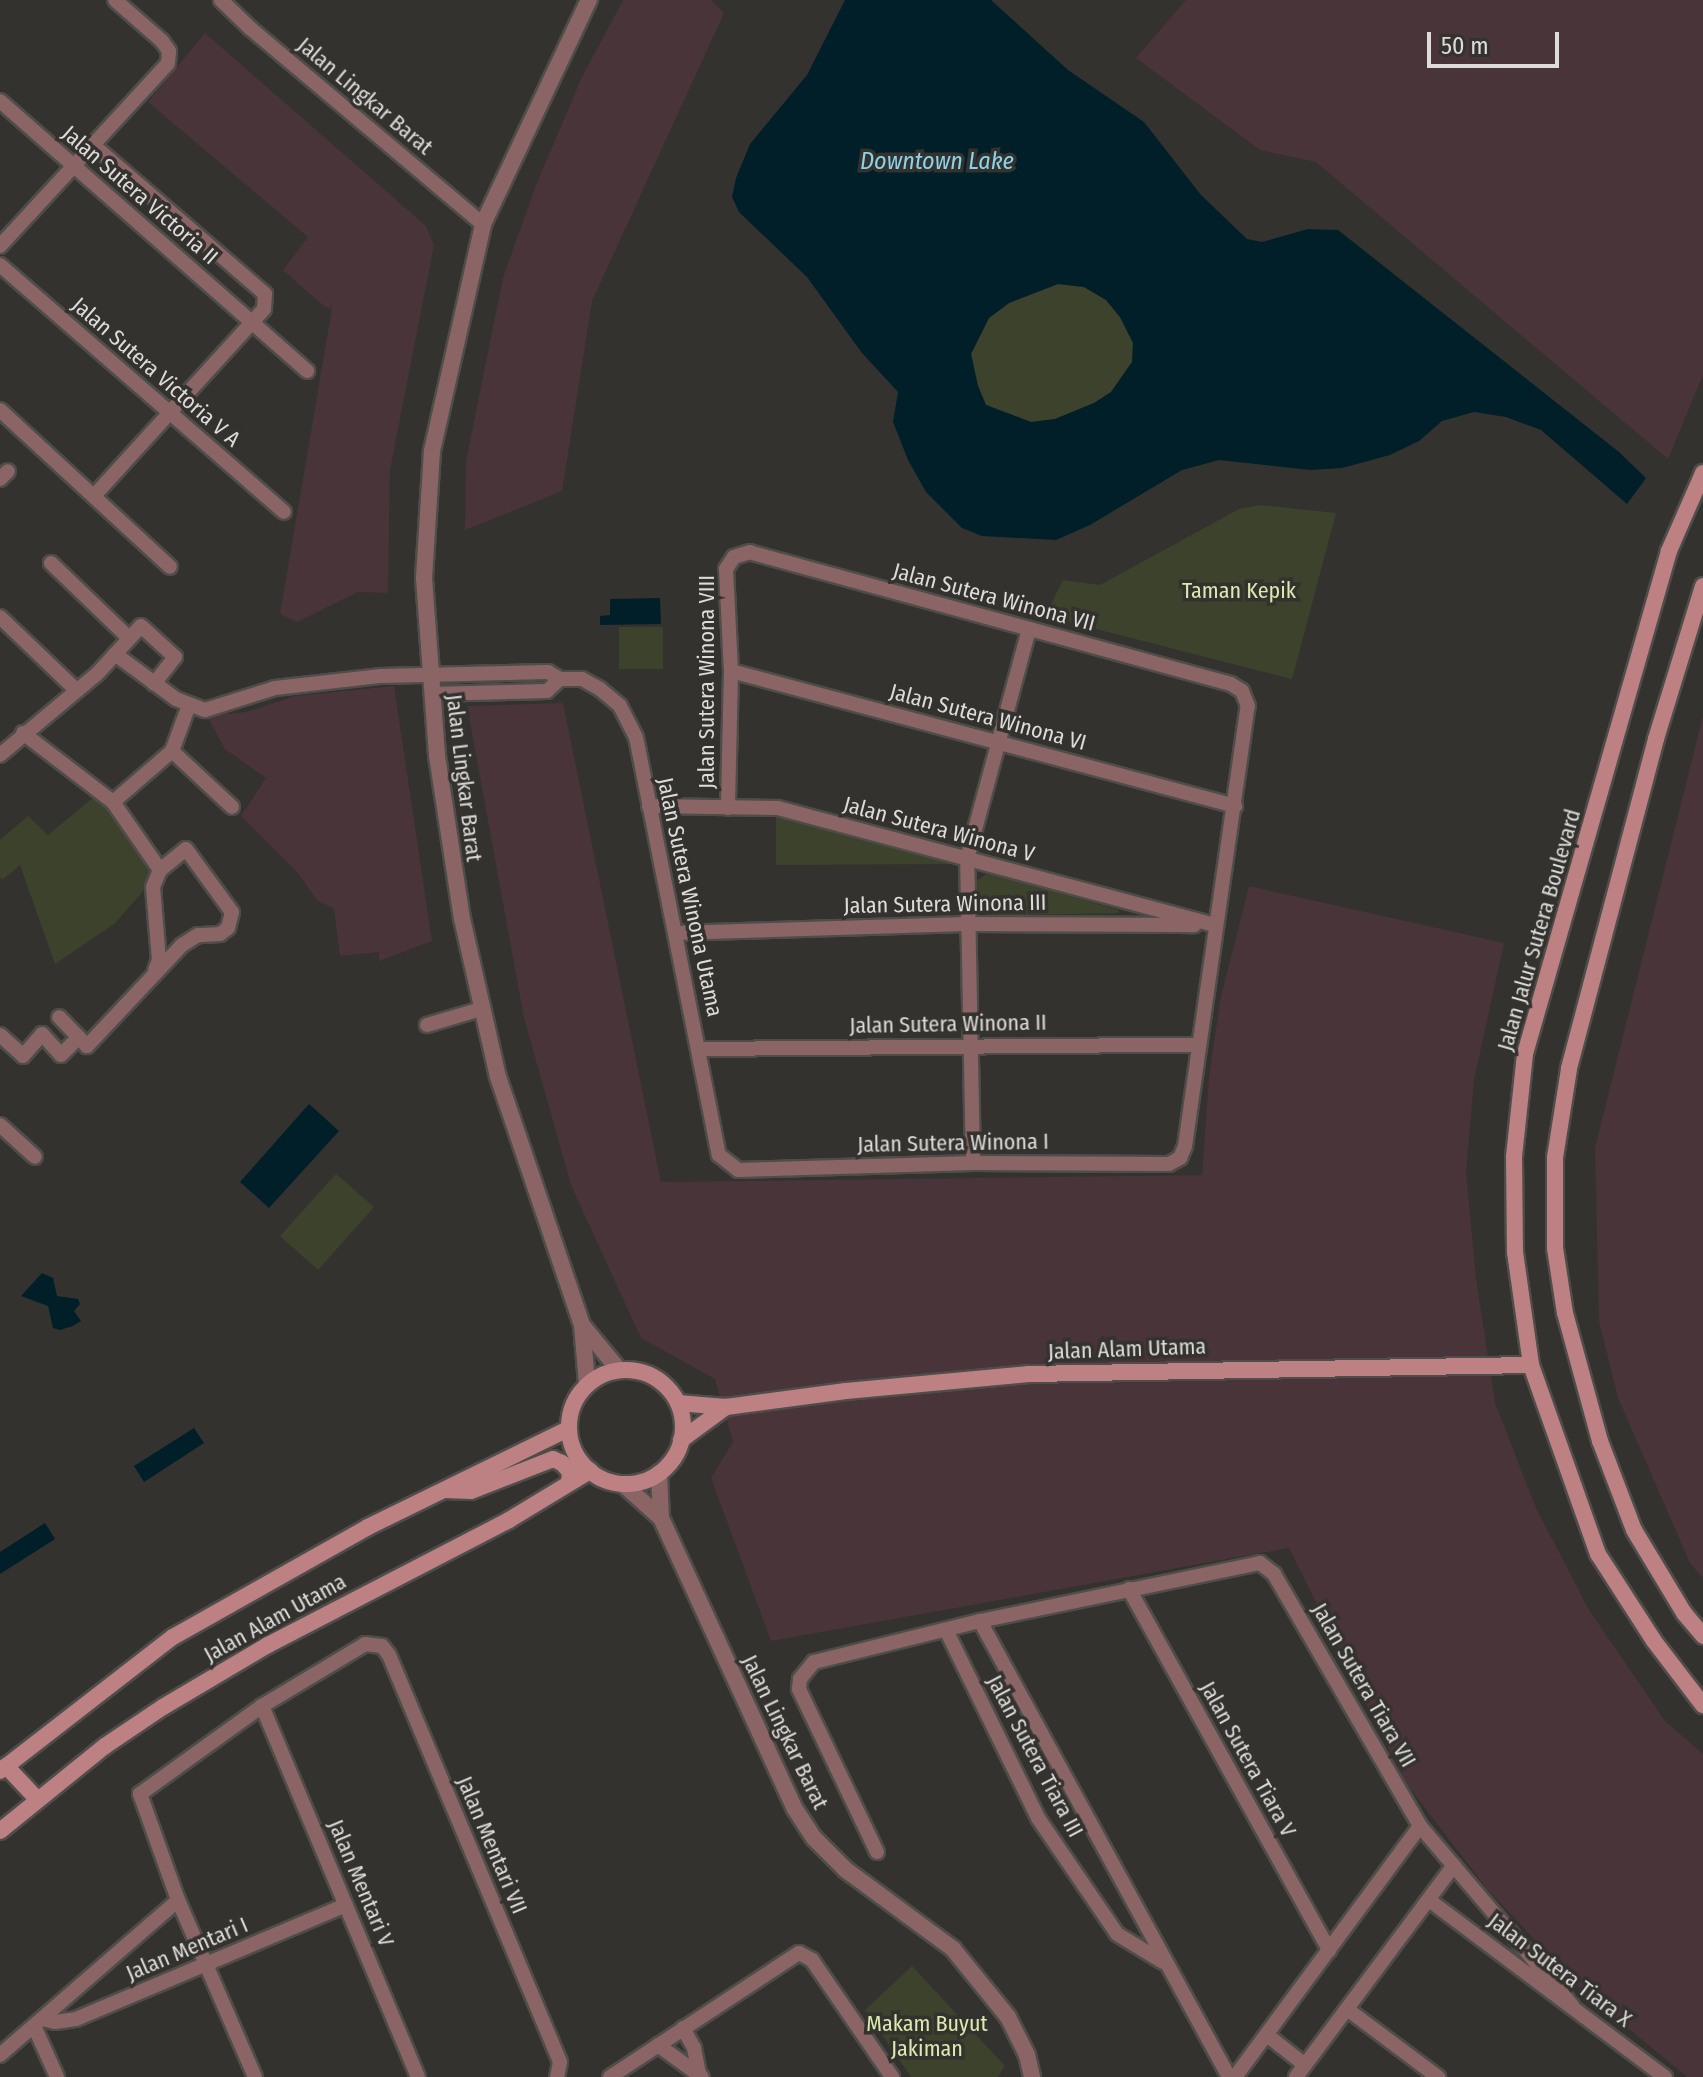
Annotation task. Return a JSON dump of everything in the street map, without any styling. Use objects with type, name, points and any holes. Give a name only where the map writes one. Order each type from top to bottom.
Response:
[{"type":"main road","name":"Jalan Jalur Sutera Boulevard","points":[[1703,473],[1669,551],[1525,1054],[1514,1157],[1515,1236],[1521,1306],[1531,1365],[1598,1554],[1654,1641],[1703,1705]]},
{"type":"main road","points":[[1703,586],[1656,739],[1573,1054],[1555,1157],[1555,1248],[1565,1313],[1600,1441],[1634,1530],[1684,1613],[1703,1636]]},
{"type":"main road","name":"Jalan Alam Utama","points":[[678,1403],[726,1407],[846,1391],[1029,1374],[1531,1365]]},
{"type":"main road","points":[[619,1370],[643,1372],[664,1384],[678,1403],[683,1421],[681,1440],[673,1459],[659,1473],[642,1482],[623,1484],[605,1480],[590,1471],[574,1452],[568,1429],[570,1412],[587,1384],[603,1374],[619,1370]]},
{"type":"main road","name":"Jalan Alam Utama","points":[[681,1440],[726,1407]]},
{"type":"main road","name":"Jalan Alam Utama","points":[[3,1768],[173,1637],[440,1490],[568,1429]]},
{"type":"main road","points":[[440,1490],[471,1491],[553,1459],[570,1472],[569,1483]]},
{"type":"main road","name":"Jalan Alam Utama","points":[[0,1831],[37,1799],[163,1707],[268,1645],[509,1520],[590,1471]]},
{"type":"main road","points":[[3,1768],[37,1799]]},
{"type":"street","points":[[0,246],[168,63],[169,51],[162,41],[115,0]]},
{"type":"street","name":"Jalan Lingkar Barat","points":[[221,0],[250,28],[483,224]]},
{"type":"street","name":"Jalan Lingkar Barat","points":[[587,1384],[582,1325],[503,1091],[481,1009],[446,828],[429,676],[424,578],[427,485],[483,224],[589,0]]},
{"type":"street","name":"Jalan Sutera Victoria II","points":[[0,101],[307,371]]},
{"type":"street","name":"Jalan Sutera Victoria II","points":[[92,144],[265,294],[264,309],[251,322]]},
{"type":"street","name":"Jalan Sutera Victoria V A","points":[[0,265],[284,512]]},
{"type":"street","points":[[94,496],[251,322]]},
{"type":"street","points":[[0,410],[170,567]]},
{"type":"street","name":"Jalan Sutera Winona VII","points":[[734,557],[750,552],[1231,684],[1242,691],[1248,706],[1235,806]]},
{"type":"street","name":"Jalan Sutera Winona VIII","points":[[728,808],[731,671],[726,569],[734,557]]},
{"type":"street","points":[[51,563],[129,638]]},
{"type":"street","points":[[0,617],[76,690]]},
{"type":"street","points":[[0,755],[76,690],[141,626],[175,657],[154,684]]},
{"type":"street","points":[[973,1163],[967,859],[1029,630]]},
{"type":"street","points":[[113,802],[172,751],[189,705],[154,684],[115,654]]},
{"type":"street","name":"Jalan Sutera Winona VI","points":[[731,671],[1235,806]]},
{"type":"street","name":"Jalan Sutera Winona Utama","points":[[189,705],[205,710],[275,688],[381,676],[548,672],[560,679],[582,679],[620,706],[636,737],[719,1155],[726,1164]]},
{"type":"street","points":[[432,694],[547,691],[560,679]]},
{"type":"street","points":[[23,733],[113,802],[160,870]]},
{"type":"street","points":[[172,751],[232,807]]},
{"type":"street","name":"Jalan Sutera Winona V","points":[[649,806],[778,808],[1214,925]]},
{"type":"street","points":[[1198,1045],[1214,925],[1235,806]]},
{"type":"street","points":[[59,1017],[87,1046],[189,939],[205,933],[220,934],[232,919],[232,912],[186,849],[160,870],[153,887],[159,960],[153,974]]},
{"type":"street","name":"Jalan Sutera Winona III","points":[[676,933],[966,924],[1214,925]]},
{"type":"street","points":[[427,1025],[481,1009]]},
{"type":"street","points":[[0,1035],[23,1056],[42,1034],[61,1055],[79,1037]]},
{"type":"street","name":"Jalan Sutera Winona II","points":[[699,1049],[1198,1045]]},
{"type":"street","name":"Jalan Sutera Winona I","points":[[726,1164],[738,1170],[973,1163],[1169,1164],[1180,1158],[1185,1146],[1198,1045]]},
{"type":"street","points":[[0,1125],[35,1157]]},
{"type":"street","name":"Jalan Lingkar Barat","points":[[582,1325],[619,1370]]},
{"type":"street","name":"Jalan Lingkar Barat","points":[[659,1473],[661,1518],[795,1809],[814,1838],[846,1870],[953,1949],[1008,2017],[1027,2055],[1032,2077]]},
{"type":"street","name":"Jalan Lingkar Barat","points":[[623,1484],[661,1518]]},
{"type":"street","name":"Jalan Sutera Tiara VII","points":[[1129,1589],[1250,1563],[1267,1566],[1420,1826],[1572,2005]]},
{"type":"street","points":[[877,1852],[799,1689],[800,1679],[814,1662],[980,1621],[1129,1589]]},
{"type":"street","name":"Jalan Sutera Tiara V","points":[[1129,1589],[1329,1950]]},
{"type":"street","name":"Jalan Sutera Tiara III","points":[[980,1621],[1163,1962],[1229,2077]]},
{"type":"street","name":"Jalan Sutera Tiara III","points":[[946,1630],[1038,1818],[1117,1934],[1163,1962]]},
{"type":"street","name":"Jalan Mentari VII","points":[[262,1706],[365,1644],[382,1646],[558,2070]]},
{"type":"street","points":[[255,2077],[178,1900],[140,1794],[262,1706]]},
{"type":"street","name":"Jalan Mentari V","points":[[262,1706],[418,2077]]},
{"type":"street","points":[[1235,2077],[1420,1826]]},
{"type":"street","points":[[1267,2035],[1300,2071],[1454,1865]]},
{"type":"street","name":"Jalan Mentari I","points":[[0,2055],[178,1900]]},
{"type":"street","name":"Jalan Sutera Tiara X","points":[[1429,1900],[1665,2077]]},
{"type":"street","name":"Jalan Mentari I","points":[[38,2022],[76,2019],[346,1905]]},
{"type":"street","points":[[610,2077],[799,1953],[812,1960],[892,2077]]},
{"type":"street","points":[[1347,2009],[1438,2077]]},
{"type":"street","points":[[38,2022],[57,2077]]},
{"type":"street","points":[[683,2028],[694,2048],[701,2075]]},
{"type":"street","points":[[658,2045],[701,2075]]},
{"type":"shaded area","points":[[623,0],[711,0],[724,13],[592,301],[562,491],[465,530],[466,461],[503,278],[536,185],[582,77]]},
{"type":"shaded area","points":[[1186,0],[1703,0],[1703,375],[1668,459],[1316,162],[1260,150],[1136,58]]},
{"type":"shaded area","points":[[205,33],[426,226],[434,245],[390,470],[388,593],[358,592],[297,622],[280,614],[332,308],[325,307],[283,270],[308,237],[148,102]]},
{"type":"shaded area","points":[[394,686],[432,941],[379,961],[379,952],[340,956],[334,909],[317,900],[298,873],[241,816],[266,778],[225,749],[207,716],[246,712],[295,696]]},
{"type":"shaded area","points":[[563,703],[661,1182],[1202,1175],[1209,1077],[1221,996],[1249,886],[1504,943],[1474,1080],[1466,1173],[1476,1278],[1495,1403],[1536,1508],[1589,1610],[1665,1721],[1703,1754],[1703,2077],[1687,2077],[1582,1990],[1487,1889],[1405,1782],[1289,1548],[771,1641],[711,1478],[733,1442],[715,1379],[641,1338],[571,1185],[524,1018],[467,706]]},
{"type":"shaded area","points":[[1703,716],[1703,1578],[1690,1563],[1618,1398],[1599,1321],[1595,1148]]},
{"type":"green space","points":[[1058,284],[1084,287],[1106,300],[1120,317],[1133,343],[1132,362],[1111,392],[1094,403],[1055,419],[1031,422],[986,405],[971,354],[989,318],[1009,303]]},
{"type":"green space","name":"Taman Kepik","points":[[1260,505],[1336,513],[1292,679],[1045,616],[1063,580],[1100,585],[1239,509]]},
{"type":"green space","points":[[619,627],[663,627],[663,669],[619,669]]},
{"type":"green space","points":[[95,796],[119,819],[154,879],[114,924],[55,964],[20,865],[2,880],[0,877],[0,840],[28,816],[48,835]]},
{"type":"green space","points":[[776,817],[951,864],[776,865]]},
{"type":"green space","points":[[988,873],[1119,910],[1118,913],[987,916],[977,907],[976,881]]},
{"type":"green space","points":[[336,1174],[374,1207],[318,1270],[280,1236]]},
{"type":"green space","name":"Makam Buyut Jakiman","points":[[912,1966],[1005,2066],[998,2077],[911,2077],[865,2010]]},
{"type":"water","name":"Downtown Lake","points":[[845,0],[991,0],[1068,70],[1144,122],[1201,195],[1247,239],[1262,242],[1308,229],[1338,230],[1619,452],[1646,478],[1627,504],[1541,430],[1506,417],[1474,412],[1442,421],[1419,441],[1390,455],[1342,468],[1310,470],[1219,460],[1182,470],[1090,525],[1056,540],[982,536],[962,528],[926,492],[908,460],[893,422],[898,392],[862,353],[807,277],[739,212],[732,197],[750,144],[807,75]],"holes":[[[1058,284],[1084,287],[1106,300],[1120,317],[1133,343],[1132,362],[1111,392],[1094,403],[1055,419],[1031,422],[986,405],[971,354],[989,318],[1009,303]]]},
{"type":"water","points":[[660,598],[661,624],[600,625],[600,616],[610,615],[610,599]]},
{"type":"water","points":[[309,1104],[339,1131],[269,1208],[240,1182]]},
{"type":"water","points":[[42,1273],[53,1278],[57,1296],[78,1299],[80,1304],[74,1311],[81,1321],[60,1330],[53,1328],[48,1306],[21,1296]]},
{"type":"water","points":[[194,1428],[204,1443],[144,1482],[134,1466]]},
{"type":"water","points":[[45,1523],[55,1539],[0,1574],[0,1552]]}]
